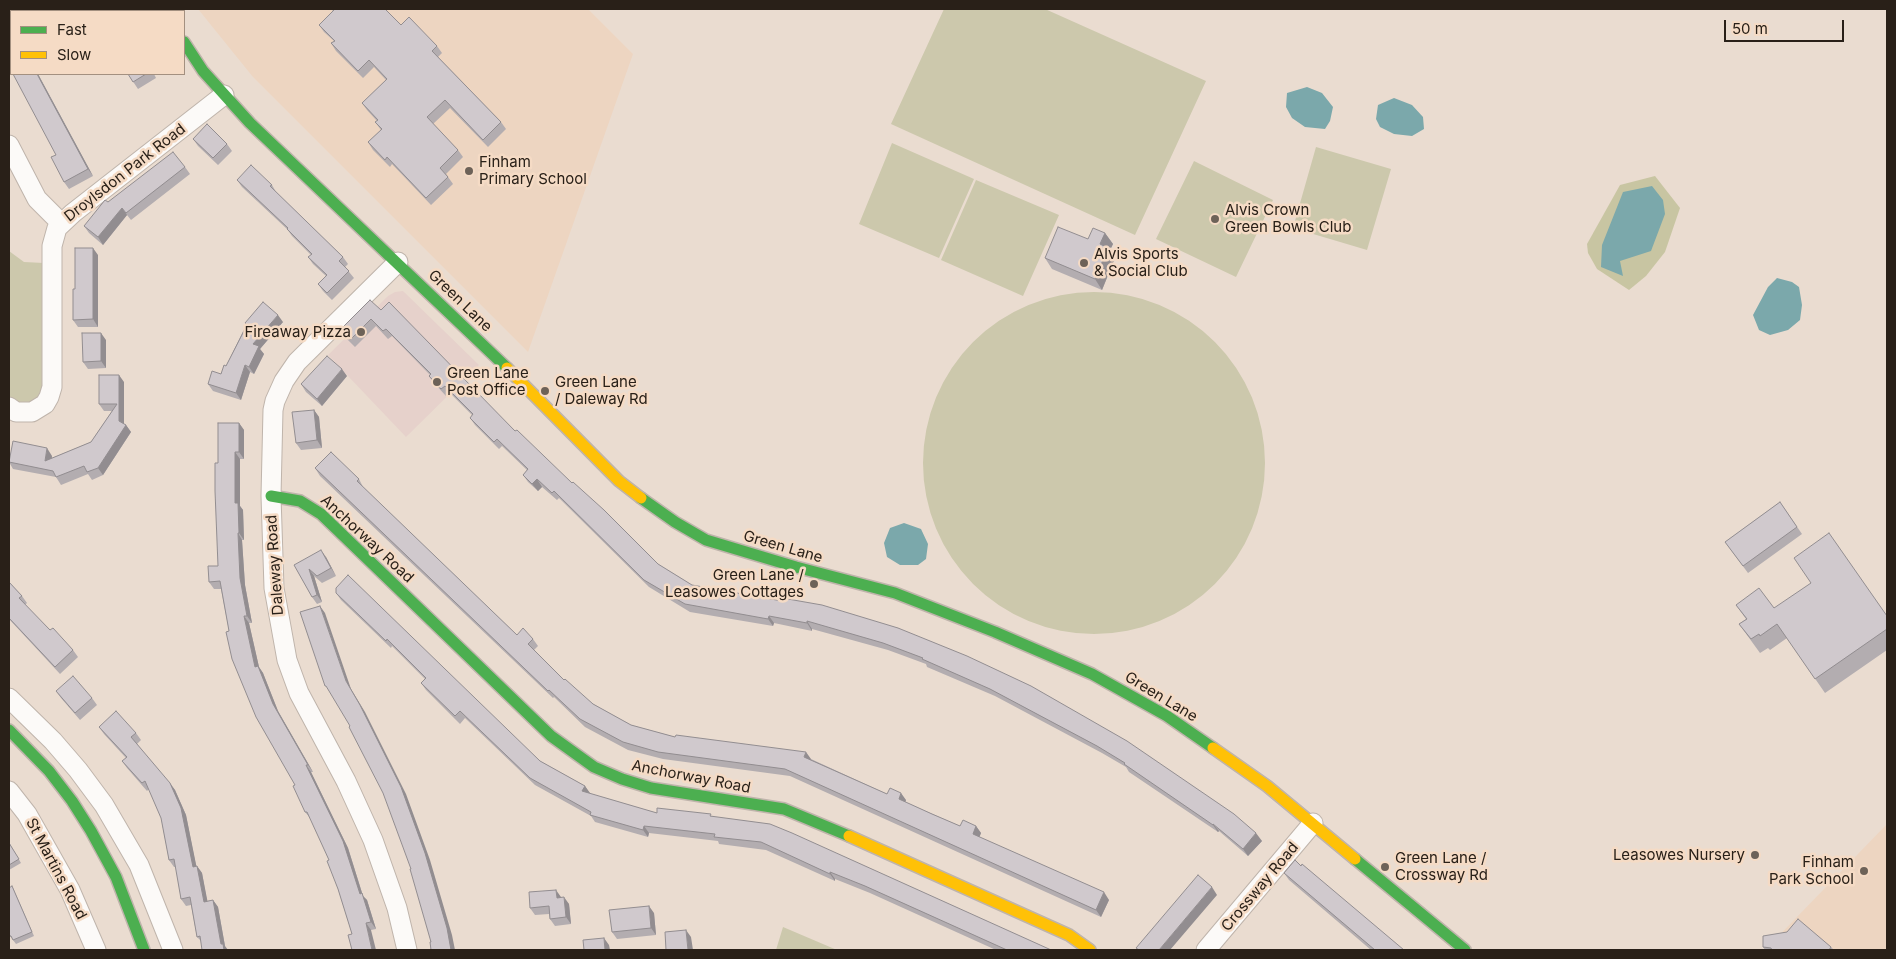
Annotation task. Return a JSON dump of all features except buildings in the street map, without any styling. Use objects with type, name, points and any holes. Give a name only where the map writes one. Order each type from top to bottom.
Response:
[{"type":"street","name":"Green Lane","points":[[185,44],[203,71],[250,123],[484,345],[619,481],[675,522],[706,540],[796,567],[895,593],[996,632],[1092,674],[1167,716],[1267,786],[1465,950]]},
{"type":"street","name":"Droylsdon Park Road","points":[[9,407],[16,412],[32,412],[39,409],[49,397],[52,387],[52,246],[54,234],[61,223],[224,96]]},
{"type":"street","points":[[9,145],[38,200],[61,223]]},
{"type":"street","name":"Daleway Road","points":[[398,262],[297,362],[278,392],[273,410],[271,496],[274,588],[287,660],[299,692],[346,781],[373,840],[397,908],[407,950]]},
{"type":"street","name":"Anchorway Road","points":[[271,496],[300,501],[321,514],[544,730],[594,767],[622,779],[651,788],[784,809],[881,850],[1070,935],[1090,950]]},
{"type":"street","points":[[9,698],[59,748],[104,805],[138,864],[173,950]]},
{"type":"street","points":[[9,730],[49,771],[91,831],[119,884],[144,950]]},
{"type":"street","name":"St Martins Road","points":[[9,792],[27,814],[70,890],[96,950]]},
{"type":"street","name":"Crossway Road","points":[[1206,950],[1313,823]]},
{"type":"shaded area","name":"Finham Primary School","points":[[198,9],[588,9],[633,54],[528,352],[253,77]]},
{"type":"shaded area","points":[[944,9],[1045,9],[1206,81],[1135,235],[891,124]]},
{"type":"shaded area","points":[[892,143],[974,179],[939,258],[859,224]]},
{"type":"shaded area","points":[[1316,147],[1391,169],[1367,250],[1293,228]]},
{"type":"shaded area","name":"Alvis Crown Green Bowls Club","points":[[1194,161],[1273,200],[1236,277],[1156,239]]},
{"type":"shaded area","points":[[1655,176],[1680,208],[1665,252],[1646,276],[1629,290],[1597,269],[1588,253],[1587,244],[1620,185]]},
{"type":"shaded area","points":[[976,180],[1059,215],[1023,296],[941,260]]},
{"type":"shaded area","points":[[9,251],[24,262],[44,263],[43,392],[31,406],[9,401]]},
{"type":"shaded area","points":[[403,291],[479,365],[406,437],[328,355],[388,296],[395,292]]},
{"type":"shaded area","points":[[1094,292],[1127,295],[1159,305],[1189,321],[1215,342],[1236,368],[1252,398],[1262,430],[1265,463],[1262,496],[1252,528],[1236,558],[1215,584],[1189,605],[1159,621],[1127,631],[1094,634],[1061,631],[1029,621],[999,605],[973,584],[952,558],[936,528],[926,496],[923,463],[926,430],[936,398],[952,368],[973,342],[999,321],[1029,305],[1061,295]]},
{"type":"shaded area","name":"Finham Park School","points":[[1887,824],[1887,950],[1765,950],[1795,919]]},
{"type":"shaded area","points":[[783,927],[837,950],[776,950]]},
{"type":"water","points":[[1307,87],[1322,93],[1333,107],[1330,121],[1325,129],[1305,127],[1292,118],[1286,107],[1287,93]]},
{"type":"water","points":[[1394,98],[1412,105],[1423,117],[1424,129],[1412,136],[1394,134],[1380,127],[1376,119],[1378,105]]},
{"type":"water","points":[[1652,186],[1663,200],[1665,214],[1651,251],[1620,261],[1623,276],[1601,267],[1602,245],[1623,192]]},
{"type":"water","points":[[1777,278],[1792,282],[1799,287],[1802,305],[1800,320],[1788,330],[1770,335],[1759,330],[1753,315],[1768,287]]},
{"type":"water","points":[[904,523],[921,529],[928,544],[926,559],[918,565],[900,565],[887,557],[884,543],[890,528]]},
{"type":"traffic: fast","points":[[185,44],[203,71],[250,123],[507,368]]},
{"type":"traffic: fast","points":[[271,496],[300,501],[321,514],[551,736],[594,767],[622,779],[651,788],[784,809],[849,836]]},
{"type":"traffic: fast","points":[[641,498],[675,522],[706,540],[796,567],[895,593],[995,632],[1092,674],[1167,716],[1213,748]]},
{"type":"traffic: fast","points":[[9,730],[49,771],[72,801],[91,831],[116,877],[144,950]]},
{"type":"traffic: fast","points":[[1355,859],[1465,950]]},
{"type":"traffic: slow","points":[[507,368],[619,481],[641,498]]},
{"type":"traffic: slow","points":[[1213,748],[1267,786],[1355,859]]},
{"type":"traffic: slow","points":[[849,836],[1069,935],[1090,950]]},
{"type":"place","name":"Finham Primary School","points":[[469,171]]},
{"type":"place","name":"Alvis Crown Green Bowls Club","points":[[1215,219]]},
{"type":"place","name":"Alvis Sports & Social Club","points":[[1084,263]]},
{"type":"place","name":"Fireaway Pizza","points":[[361,332]]},
{"type":"place","name":"Green Lane Post Office","points":[[437,382]]},
{"type":"place","name":"Green Lane / Daleway Rd","points":[[545,391]]},
{"type":"place","name":"Green Lane / Leasowes Cottages","points":[[814,584]]},
{"type":"place","name":"Leasowes Nursery","points":[[1755,855]]},
{"type":"place","name":"Green Lane / Crossway Rd","points":[[1385,867]]},
{"type":"place","name":"Finham Park School","points":[[1864,871]]}]
